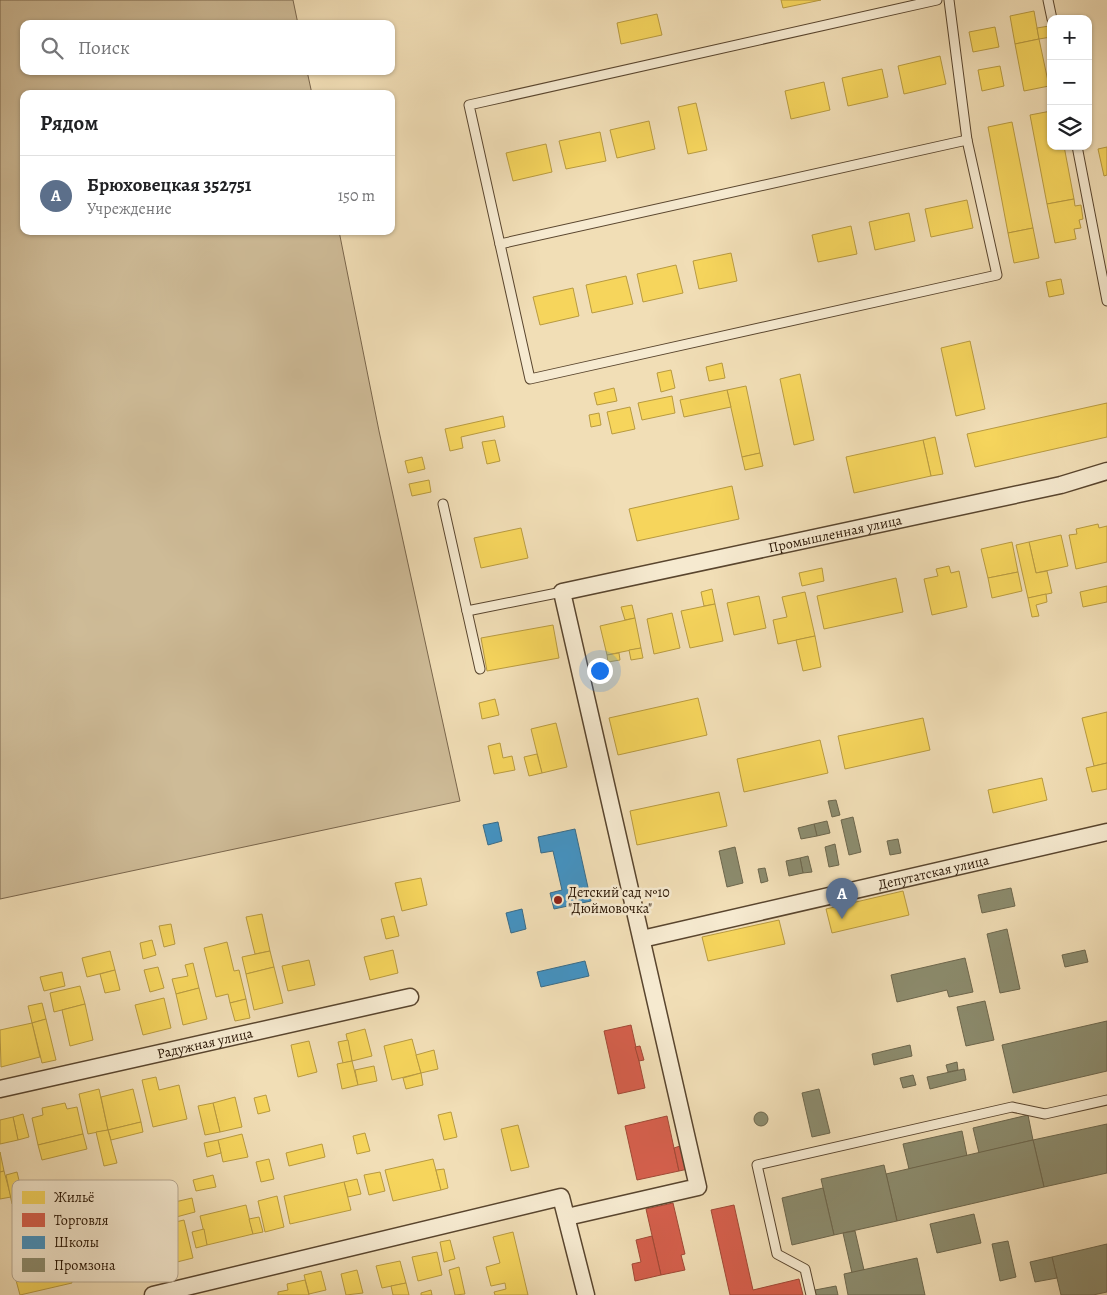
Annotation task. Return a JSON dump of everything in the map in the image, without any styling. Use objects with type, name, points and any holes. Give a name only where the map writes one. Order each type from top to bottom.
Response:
[{"type":"street","name":"Промышленная улица","points":[[562,592],[1061,485],[1107,471]]},
{"type":"street","points":[[562,592],[698,1187],[567,1217]]},
{"type":"street","name":"Депутатская улица","points":[[642,940],[1107,832]]},
{"type":"street","name":"Радужная улица","points":[[0,1089],[410,997]]},
{"type":"street","points":[[153,1295],[561,1197],[586,1295]]},
{"type":"lane","points":[[936,0],[469,104],[530,379],[997,275],[967,140],[949,0]]},
{"type":"lane","points":[[1048,0],[1051,15]]},
{"type":"lane","points":[[500,244],[967,140]]},
{"type":"lane","points":[[1078,150],[1107,301]]},
{"type":"lane","points":[[443,504],[480,668]]},
{"type":"lane","points":[[467,611],[562,592]]},
{"type":"lane","points":[[811,1295],[805,1269],[777,1254],[757,1165],[1012,1107],[1045,1114],[1107,1100]]},
{"type":"shaded area","points":[[0,0],[293,0],[297,20],[20,20],[20,75],[308,75],[311,90],[20,90],[20,235],[340,235],[379,431],[460,801],[0,899]]},
{"type":"building: Жильё","points":[[781,0],[821,0],[783,8]]},
{"type":"building: Жильё","points":[[1034,11],[1039,39],[1015,44],[1010,16]]},
{"type":"building: Жильё","points":[[657,14],[662,35],[621,44],[617,23]]},
{"type":"building: Жильё","points":[[1047,26],[1047,38],[1039,39],[1037,28]]},
{"type":"building: Жильё","points":[[995,27],[999,47],[973,52],[969,32]]},
{"type":"building: Жильё","points":[[1039,39],[1047,77],[1047,86],[1024,91],[1015,44]]},
{"type":"building: Жильё","points":[[940,56],[946,84],[904,94],[898,66]]},
{"type":"building: Жильё","points":[[1000,66],[1004,86],[982,91],[978,70]]},
{"type":"building: Жильё","points":[[882,69],[888,97],[848,106],[842,78]]},
{"type":"building: Жильё","points":[[824,82],[830,110],[791,119],[785,91]]},
{"type":"building: Жильё","points":[[696,103],[707,150],[688,154],[678,107]]},
{"type":"building: Жильё","points":[[1047,112],[1047,150],[1065,150],[1074,199],[1047,204],[1030,115]]},
{"type":"building: Жильё","points":[[649,121],[655,149],[617,158],[610,130]]},
{"type":"building: Жильё","points":[[1012,122],[1033,228],[1008,233],[988,127]]},
{"type":"building: Жильё","points":[[600,132],[606,161],[566,169],[559,141]]},
{"type":"building: Жильё","points":[[546,144],[552,172],[513,181],[506,153]]},
{"type":"building: Жильё","points":[[1107,147],[1107,175],[1104,176],[1098,149]]},
{"type":"building: Жильё","points":[[1074,199],[1075,206],[1081,205],[1083,219],[1079,220],[1081,228],[1074,229],[1076,239],[1055,243],[1047,204]]},
{"type":"building: Жильё","points":[[967,200],[973,228],[931,237],[925,209]]},
{"type":"building: Жильё","points":[[909,213],[915,241],[875,250],[869,222]]},
{"type":"building: Жильё","points":[[851,226],[857,254],[818,262],[812,235]]},
{"type":"building: Жильё","points":[[1033,228],[1039,258],[1014,263],[1008,233]]},
{"type":"building: Жильё","points":[[731,253],[737,281],[699,289],[693,261]]},
{"type":"building: Жильё","points":[[676,265],[683,293],[643,302],[637,274]]},
{"type":"building: Жильё","points":[[626,276],[633,304],[592,313],[586,285]]},
{"type":"building: Жильё","points":[[1061,279],[1064,294],[1049,297],[1046,282]]},
{"type":"building: Жильё","points":[[573,288],[579,316],[540,325],[533,297]]},
{"type":"building: Жильё","points":[[970,341],[985,409],[956,416],[941,348]]},
{"type":"building: Жильё","points":[[722,363],[725,378],[709,381],[706,367]]},
{"type":"building: Жильё","points":[[671,370],[675,388],[661,392],[657,373]]},
{"type":"building: Жильё","points":[[800,374],[814,440],[794,445],[780,379]]},
{"type":"building: Жильё","points":[[746,386],[760,453],[742,457],[727,390]]},
{"type":"building: Жильё","points":[[614,388],[617,401],[597,405],[594,393]]},
{"type":"building: Жильё","points":[[727,390],[731,407],[684,417],[680,400]]},
{"type":"building: Жильё","points":[[672,396],[675,413],[642,420],[638,403]]},
{"type":"building: Жильё","points":[[1107,403],[1107,437],[975,467],[967,434]]},
{"type":"building: Жильё","points":[[630,407],[635,429],[612,434],[607,412]]},
{"type":"building: Жильё","points":[[599,413],[601,425],[591,427],[589,415]]},
{"type":"building: Жильё","points":[[503,416],[505,427],[461,437],[463,448],[450,451],[445,429]]},
{"type":"building: Жильё","points":[[935,437],[943,474],[931,476],[923,440]]},
{"type":"building: Жильё","points":[[495,440],[500,461],[487,464],[482,442]]},
{"type":"building: Жильё","points":[[923,440],[931,476],[854,493],[846,457]]},
{"type":"building: Жильё","points":[[760,453],[763,466],[745,470],[742,457]]},
{"type":"building: Жильё","points":[[422,457],[425,469],[408,473],[405,461]]},
{"type":"building: Жильё","points":[[429,480],[431,492],[412,496],[409,484]]},
{"type":"building: Жильё","points":[[732,486],[739,519],[637,541],[629,509]]},
{"type":"building: Жильё","points":[[1098,524],[1099,528],[1107,526],[1107,562],[1076,569],[1069,535],[1077,534],[1076,529]]},
{"type":"building: Жильё","points":[[521,528],[528,558],[481,568],[474,538]]},
{"type":"building: Жильё","points":[[1061,535],[1068,566],[1036,573],[1029,542]]},
{"type":"building: Жильё","points":[[1012,542],[1018,572],[988,578],[981,549]]},
{"type":"building: Жильё","points":[[1029,542],[1036,573],[1047,571],[1052,593],[1028,598],[1016,545]]},
{"type":"building: Жильё","points":[[949,566],[951,573],[959,571],[967,607],[932,615],[924,579],[938,576],[936,569]]},
{"type":"building: Жильё","points":[[822,568],[824,581],[802,586],[799,573]]},
{"type":"building: Жильё","points":[[1018,572],[1022,591],[992,598],[988,578]]},
{"type":"building: Жильё","points":[[896,578],[903,612],[824,629],[817,596]]},
{"type":"building: Жильё","points":[[1107,586],[1107,602],[1083,607],[1080,592]]},
{"type":"building: Жильё","points":[[712,589],[715,604],[704,606],[701,592]]},
{"type":"building: Жильё","points":[[805,592],[815,636],[778,644],[773,620],[787,617],[782,597]]},
{"type":"building: Жильё","points":[[1046,594],[1047,602],[1036,605],[1039,616],[1032,617],[1028,598]]},
{"type":"building: Жильё","points":[[759,596],[766,628],[734,635],[727,603]]},
{"type":"building: Жильё","points":[[715,604],[723,641],[690,648],[681,611]]},
{"type":"building: Жильё","points":[[632,605],[635,618],[625,620],[621,607]]},
{"type":"building: Жильё","points":[[672,613],[680,648],[654,654],[647,619]]},
{"type":"building: Жильё","points":[[635,618],[641,648],[607,655],[600,626]]},
{"type":"building: Жильё","points":[[553,625],[559,658],[487,671],[481,638]]},
{"type":"building: Жильё","points":[[815,636],[821,667],[803,671],[796,640]]},
{"type":"building: Жильё","points":[[641,648],[643,658],[631,660],[629,650]]},
{"type":"building: Жильё","points":[[619,653],[620,660],[608,662],[607,655]]},
{"type":"building: Жильё","points":[[698,698],[707,735],[618,755],[609,718]]},
{"type":"building: Жильё","points":[[495,699],[499,715],[482,719],[479,703]]},
{"type":"building: Жильё","points":[[1107,712],[1107,763],[1094,766],[1082,718]]},
{"type":"building: Жильё","points":[[923,718],[930,750],[845,769],[838,736]]},
{"type":"building: Жильё","points":[[556,723],[567,767],[542,773],[531,729]]},
{"type":"building: Жильё","points":[[820,740],[828,773],[744,792],[737,759]]},
{"type":"building: Жильё","points":[[500,743],[503,758],[512,756],[515,770],[494,774],[488,746]]},
{"type":"building: Жильё","points":[[537,754],[542,773],[529,776],[524,757]]},
{"type":"building: Жильё","points":[[1107,763],[1107,789],[1092,792],[1086,768]]},
{"type":"building: Жильё","points":[[1042,778],[1047,800],[993,813],[988,790]]},
{"type":"building: Жильё","points":[[719,792],[727,826],[637,845],[630,811]]},
{"type":"building: Жильё","points":[[421,878],[427,905],[402,911],[395,883]]},
{"type":"building: Жильё","points":[[903,891],[909,915],[832,933],[826,909]]},
{"type":"building: Жильё","points":[[262,914],[270,951],[255,954],[246,917]]},
{"type":"building: Жильё","points":[[394,916],[399,936],[386,939],[381,919]]},
{"type":"building: Жильё","points":[[779,920],[785,944],[708,961],[702,937]]},
{"type":"building: Жильё","points":[[171,924],[175,944],[164,947],[159,926]]},
{"type":"building: Жильё","points":[[152,940],[156,955],[143,959],[140,943]]},
{"type":"building: Жильё","points":[[227,942],[234,971],[239,970],[246,999],[230,1003],[228,994],[216,997],[204,948]]},
{"type":"building: Жильё","points":[[393,950],[398,973],[370,980],[364,957]]},
{"type":"building: Жильё","points":[[110,951],[115,970],[87,977],[82,958]]},
{"type":"building: Жильё","points":[[270,951],[274,967],[246,974],[242,957]]},
{"type":"building: Жильё","points":[[309,960],[315,985],[288,991],[282,966]]},
{"type":"building: Жильё","points":[[193,963],[199,988],[176,994],[172,979],[188,976],[185,965]]},
{"type":"building: Жильё","points":[[158,967],[164,988],[150,992],[144,970]]},
{"type":"building: Жильё","points":[[274,967],[283,1003],[254,1010],[246,974]]},
{"type":"building: Жильё","points":[[115,970],[120,990],[105,993],[100,974]]},
{"type":"building: Жильё","points":[[62,972],[65,986],[44,991],[40,977]]},
{"type":"building: Жильё","points":[[80,986],[85,1004],[54,1012],[50,993]]},
{"type":"building: Жильё","points":[[199,988],[207,1019],[183,1025],[176,994]]},
{"type":"building: Жильё","points":[[164,998],[171,1028],[143,1035],[135,1005]]},
{"type":"building: Жильё","points":[[246,999],[250,1018],[235,1021],[230,1003]]},
{"type":"building: Жильё","points":[[42,1003],[46,1019],[32,1023],[28,1006]]},
{"type":"building: Жильё","points":[[85,1004],[93,1040],[70,1046],[62,1010]]},
{"type":"building: Жильё","points":[[46,1019],[56,1060],[42,1063],[32,1023]]},
{"type":"building: Жильё","points":[[32,1023],[40,1057],[1,1067],[0,1030]]},
{"type":"building: Жильё","points":[[365,1029],[372,1056],[352,1061],[346,1034]]},
{"type":"building: Жильё","points":[[412,1039],[421,1073],[392,1080],[384,1046]]},
{"type":"building: Жильё","points":[[348,1040],[352,1061],[343,1063],[338,1042]]},
{"type":"building: Жильё","points":[[309,1041],[317,1072],[298,1077],[291,1045]]},
{"type":"building: Жильё","points":[[434,1050],[438,1069],[421,1073],[416,1055]]},
{"type":"building: Жильё","points":[[352,1061],[358,1085],[342,1089],[337,1064]]},
{"type":"building: Жильё","points":[[374,1066],[377,1081],[358,1085],[355,1070]]},
{"type":"building: Жильё","points":[[421,1073],[423,1085],[406,1089],[403,1078]]},
{"type":"building: Жильё","points":[[156,1077],[159,1090],[179,1085],[187,1119],[153,1127],[142,1080]]},
{"type":"building: Жильё","points":[[99,1089],[108,1130],[88,1134],[79,1094]]},
{"type":"building: Жильё","points":[[133,1089],[141,1122],[108,1130],[101,1097]]},
{"type":"building: Жильё","points":[[266,1095],[270,1111],[258,1114],[254,1098]]},
{"type":"building: Жильё","points":[[235,1097],[242,1127],[220,1132],[213,1103]]},
{"type":"building: Жильё","points":[[65,1103],[67,1109],[77,1107],[83,1134],[38,1145],[32,1118],[43,1115],[42,1108]]},
{"type":"building: Жильё","points":[[213,1103],[220,1132],[205,1135],[198,1106]]},
{"type":"building: Жильё","points":[[451,1112],[457,1137],[444,1140],[438,1115]]},
{"type":"building: Жильё","points":[[23,1114],[29,1137],[18,1140],[13,1117]]},
{"type":"building: Жильё","points":[[13,1117],[18,1140],[0,1144],[0,1120]]},
{"type":"building: Жильё","points":[[141,1122],[143,1132],[111,1140],[108,1130]]},
{"type":"building: Жильё","points":[[518,1125],[529,1167],[511,1171],[501,1129]]},
{"type":"building: Жильё","points":[[108,1130],[117,1163],[104,1166],[96,1132]]},
{"type":"building: Жильё","points":[[365,1133],[370,1151],[357,1154],[353,1136]]},
{"type":"building: Жильё","points":[[83,1134],[87,1149],[42,1160],[38,1145]]},
{"type":"building: Жильё","points":[[242,1134],[248,1157],[223,1162],[218,1140]]},
{"type":"building: Жильё","points":[[218,1140],[221,1153],[207,1157],[204,1143]]},
{"type":"building: Жильё","points":[[322,1144],[325,1157],[289,1166],[286,1153]]},
{"type":"building: Жильё","points":[[0,1152],[4,1171],[0,1172]]},
{"type":"building: Жильё","points":[[269,1159],[274,1179],[261,1182],[256,1162]]},
{"type":"building: Жильё","points":[[433,1159],[441,1190],[393,1201],[385,1170]]},
{"type":"building: Жильё","points":[[444,1169],[448,1188],[441,1190],[436,1170]]},
{"type":"building: Жильё","points":[[4,1171],[11,1197],[0,1199],[0,1172]]},
{"type":"building: Жильё","points":[[17,1172],[19,1180],[12,1180],[12,1204],[6,1175]]},
{"type":"building: Жильё","points":[[380,1172],[385,1191],[369,1195],[364,1175]]},
{"type":"building: Жильё","points":[[213,1175],[216,1187],[196,1191],[193,1180]]},
{"type":"building: Жильё","points":[[357,1179],[361,1194],[348,1197],[344,1182]]},
{"type":"building: Жильё","points":[[344,1182],[351,1210],[290,1224],[284,1196]]},
{"type":"building: Жильё","points":[[277,1196],[284,1227],[265,1232],[258,1201]]},
{"type":"building: Жильё","points":[[192,1198],[195,1212],[178,1217],[178,1201]]},
{"type":"building: Жильё","points":[[246,1205],[253,1234],[207,1245],[200,1216]]},
{"type":"building: Жильё","points":[[259,1217],[263,1232],[253,1234],[249,1219]]},
{"type":"building: Жильё","points":[[184,1220],[193,1258],[178,1262],[178,1221]]},
{"type":"building: Жильё","points":[[204,1229],[207,1245],[196,1248],[192,1232]]},
{"type":"building: Жильё","points":[[513,1232],[528,1295],[495,1295],[494,1292],[506,1289],[505,1283],[491,1286],[486,1267],[500,1263],[493,1237]]},
{"type":"building: Жильё","points":[[450,1240],[455,1259],[444,1262],[440,1242]]},
{"type":"building: Жильё","points":[[437,1252],[442,1275],[418,1281],[412,1257]]},
{"type":"building: Жильё","points":[[400,1261],[406,1283],[382,1288],[376,1266]]},
{"type":"building: Жильё","points":[[459,1267],[465,1294],[455,1295],[449,1270]]},
{"type":"building: Жильё","points":[[357,1270],[363,1293],[346,1295],[341,1274]]},
{"type":"building: Жильё","points":[[321,1271],[326,1290],[309,1294],[304,1275]]},
{"type":"building: Жильё","points":[[305,1280],[309,1295],[278,1295],[278,1292],[288,1290],[287,1284]]},
{"type":"building: Жильё","points":[[16,1282],[72,1283],[20,1295]]},
{"type":"building: Жильё","points":[[406,1283],[409,1295],[393,1295],[391,1286]]},
{"type":"building: Жильё","points":[[431,1290],[432,1295],[421,1295],[421,1293]]},
{"type":"building: Торговля","points":[[631,1025],[645,1088],[618,1094],[604,1031]]},
{"type":"building: Торговля","points":[[640,1046],[644,1060],[639,1061],[635,1047]]},
{"type":"building: Торговля","points":[[667,1116],[679,1171],[637,1180],[625,1126]]},
{"type":"building: Торговля","points":[[683,1145],[688,1169],[679,1171],[674,1148]]},
{"type":"building: Торговля","points":[[673,1203],[685,1254],[681,1255],[685,1270],[661,1275],[646,1209]]},
{"type":"building: Торговля","points":[[734,1205],[753,1290],[799,1279],[803,1295],[730,1295],[711,1210]]},
{"type":"building: Торговля","points":[[652,1236],[661,1275],[635,1281],[632,1264],[641,1262],[636,1240]]},
{"type":"building: Школы","points":[[498,822],[502,841],[488,845],[483,825]]},
{"type":"building: Школы","points":[[575,829],[591,901],[554,909],[550,893],[562,890],[553,851],[541,853],[538,837]]},
{"type":"building: Школы","points":[[522,909],[526,929],[511,933],[506,913]]},
{"type":"building: Школы","points":[[585,961],[589,976],[541,987],[537,972]]},
{"type":"building: Промзона","points":[[836,800],[840,815],[832,817],[828,801]]},
{"type":"building: Промзона","points":[[853,817],[861,852],[849,855],[841,820]]},
{"type":"building: Промзона","points":[[827,821],[830,833],[817,836],[814,824]]},
{"type":"building: Промзона","points":[[814,824],[817,836],[801,839],[798,828]]},
{"type":"building: Промзона","points":[[898,839],[901,853],[890,855],[887,841]]},
{"type":"building: Промзона","points":[[835,844],[839,865],[829,867],[825,847]]},
{"type":"building: Промзона","points":[[735,847],[743,883],[727,887],[719,851]]},
{"type":"building: Промзона","points":[[808,856],[812,872],[803,873],[800,858]]},
{"type":"building: Промзона","points":[[800,858],[803,873],[789,876],[786,861]]},
{"type":"building: Промзона","points":[[765,868],[768,881],[761,883],[758,869]]},
{"type":"building: Промзона","points":[[1011,888],[1015,906],[982,913],[978,895]]},
{"type":"building: Промзона","points":[[1007,929],[1020,989],[1000,993],[987,934]]},
{"type":"building: Промзона","points":[[1085,950],[1088,962],[1065,967],[1062,955]]},
{"type":"building: Промзона","points":[[965,958],[973,992],[949,997],[947,990],[897,1002],[891,975]]},
{"type":"building: Промзона","points":[[985,1001],[994,1040],[966,1046],[957,1007]]},
{"type":"building: Промзона","points":[[1107,1021],[1107,1071],[1013,1093],[1002,1045]]},
{"type":"building: Промзона","points":[[910,1045],[912,1056],[874,1065],[872,1054]]},
{"type":"building: Промзона","points":[[957,1062],[958,1070],[948,1072],[946,1065]]},
{"type":"building: Промзона","points":[[964,1069],[966,1080],[930,1089],[927,1077]]},
{"type":"building: Промзона","points":[[913,1075],[916,1085],[903,1088],[900,1078]]},
{"type":"building: Промзона","points":[[819,1089],[830,1133],[812,1137],[802,1093]]},
{"type":"building: Промзона","points":[[758,1112],[764,1112],[768,1119],[764,1126],[758,1126],[754,1122],[754,1116]]},
{"type":"building: Промзона","points":[[1028,1115],[1033,1140],[979,1153],[973,1128]]},
{"type":"building: Промзона","points":[[1107,1124],[1107,1173],[1044,1187],[1033,1140]]},
{"type":"building: Промзона","points":[[962,1131],[967,1156],[909,1169],[903,1144]]},
{"type":"building: Промзона","points":[[1033,1140],[1044,1187],[897,1221],[886,1174]]},
{"type":"building: Промзона","points":[[884,1165],[897,1221],[834,1235],[821,1179]]},
{"type":"building: Промзона","points":[[823,1188],[834,1235],[792,1245],[782,1198]]},
{"type":"building: Промзона","points":[[974,1214],[981,1243],[937,1253],[930,1224]]},
{"type":"building: Промзона","points":[[855,1231],[864,1270],[852,1273],[843,1233]]},
{"type":"building: Промзона","points":[[1008,1241],[1016,1277],[1000,1281],[992,1244]]},
{"type":"building: Промзона","points":[[1107,1244],[1107,1292],[1093,1295],[1061,1295],[1052,1257]]},
{"type":"building: Промзона","points":[[1052,1257],[1057,1278],[1035,1282],[1030,1262]]},
{"type":"building: Промзона","points":[[917,1258],[925,1295],[848,1295],[844,1274]]},
{"type":"building: Промзона","points":[[836,1286],[838,1295],[816,1295],[815,1290]]},
{"type":"place","name":"Детский сад №10 \"Дюймовочка\"","points":[[558,900]]},
{"type":"place","name":"Брюховецкая 352751","points":[[842,919]]}]
